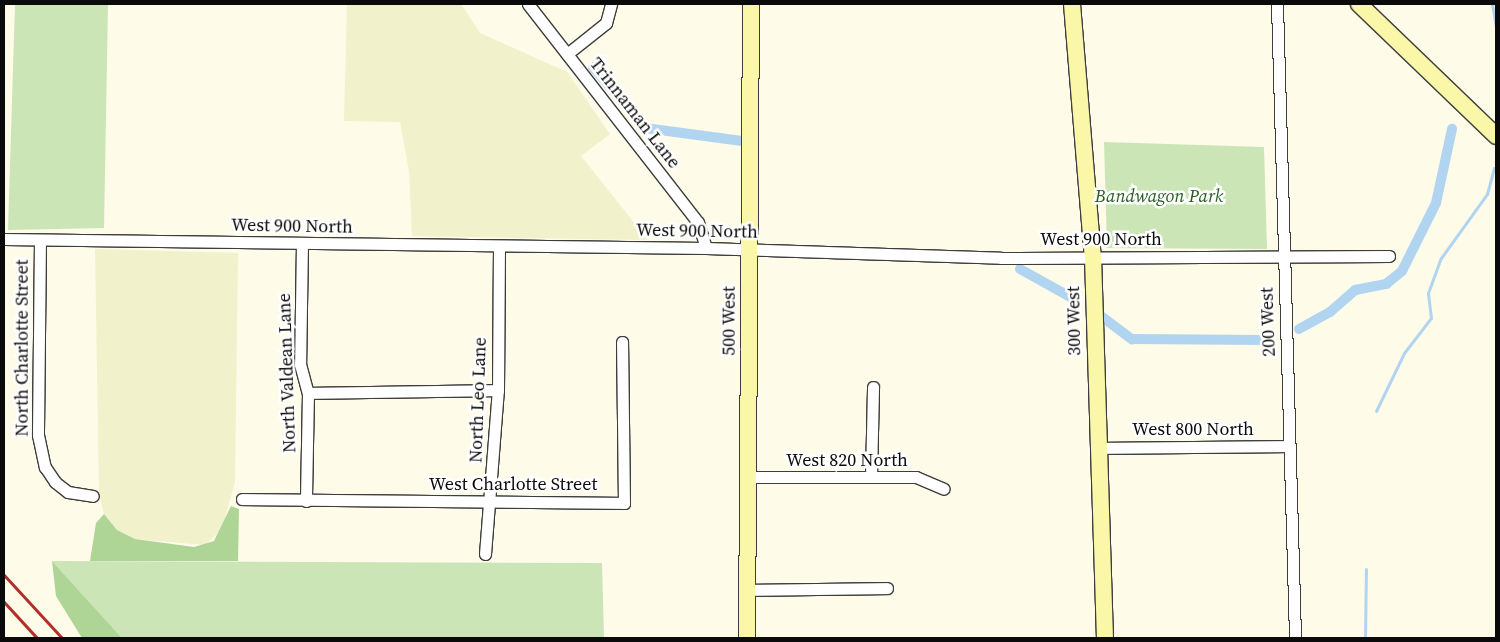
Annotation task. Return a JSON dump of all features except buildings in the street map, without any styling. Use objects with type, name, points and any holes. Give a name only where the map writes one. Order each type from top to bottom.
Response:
[{"type":"main road","name":"500 West","points":[[747,638],[751,4]]},
{"type":"main road","name":"300 West","points":[[1072,4],[1093,257],[1097,448],[1105,638]]},
{"type":"main road","points":[[1359,4],[1496,136]]},
{"type":"street","name":"Trinnaman Lane","points":[[528,4],[698,222],[706,248]]},
{"type":"street","points":[[567,54],[606,23],[611,4]]},
{"type":"street","name":"200 West","points":[[1277,4],[1295,638]]},
{"type":"street","name":"West 900 North","points":[[4,239],[706,248],[1093,257],[1389,256]]},
{"type":"street","name":"North Charlotte Street","points":[[40,240],[38,435],[44,467],[55,482],[68,492],[93,496]]},
{"type":"street","name":"North Valdean Lane","points":[[302,243],[300,364],[308,393],[306,501]]},
{"type":"street","name":"North Leo Lane","points":[[485,554],[492,501],[498,390],[499,246]]},
{"type":"street","name":"West Charlotte Street","points":[[242,499],[624,502],[622,342]]},
{"type":"street","points":[[870,477],[873,387]]},
{"type":"street","points":[[308,393],[498,390]]},
{"type":"street","name":"West 800 North","points":[[1097,448],[1289,446]]},
{"type":"street","name":"West 820 North","points":[[749,477],[916,477],[944,489]]},
{"type":"street","points":[[747,590],[887,588]]},
{"type":"green space","points":[[15,4],[108,4],[104,228],[8,230]]},
{"type":"green space","points":[[347,4],[461,4],[480,33],[567,72],[610,134],[581,156],[648,240],[412,236],[409,171],[400,122],[344,121]]},
{"type":"green space","name":"Bandwagon Park","points":[[1104,142],[1264,147],[1267,249],[1107,248]]},
{"type":"green space","points":[[95,249],[238,253],[235,482],[222,529],[205,545],[135,539],[117,530],[104,514],[99,494]]},
{"type":"green space","points":[[231,506],[239,509],[238,561],[90,561],[96,523],[104,514],[117,530],[135,539],[194,547],[214,541]]},
{"type":"green space","points":[[52,561],[602,563],[604,638],[122,638]]},
{"type":"green space","points":[[52,561],[122,638],[82,638],[56,596]]},
{"type":"waterway","points":[[1492,4],[1496,27]]},
{"type":"waterway","points":[[593,67],[645,128],[742,141]]},
{"type":"waterway","points":[[1299,329],[1330,312],[1355,290],[1386,284],[1402,271],[1436,203],[1452,129]]},
{"type":"waterway","points":[[1376,411],[1404,353],[1431,318],[1428,293],[1441,258],[1487,194],[1494,168]]},
{"type":"waterway","points":[[1020,269],[1076,300]]},
{"type":"waterway","points":[[1101,316],[1132,339],[1266,340]]},
{"type":"waterway","points":[[1365,638],[1366,569]]},
{"type":"railway","points":[[4,575],[62,638]]},
{"type":"railway","points":[[4,602],[37,638]]}]
